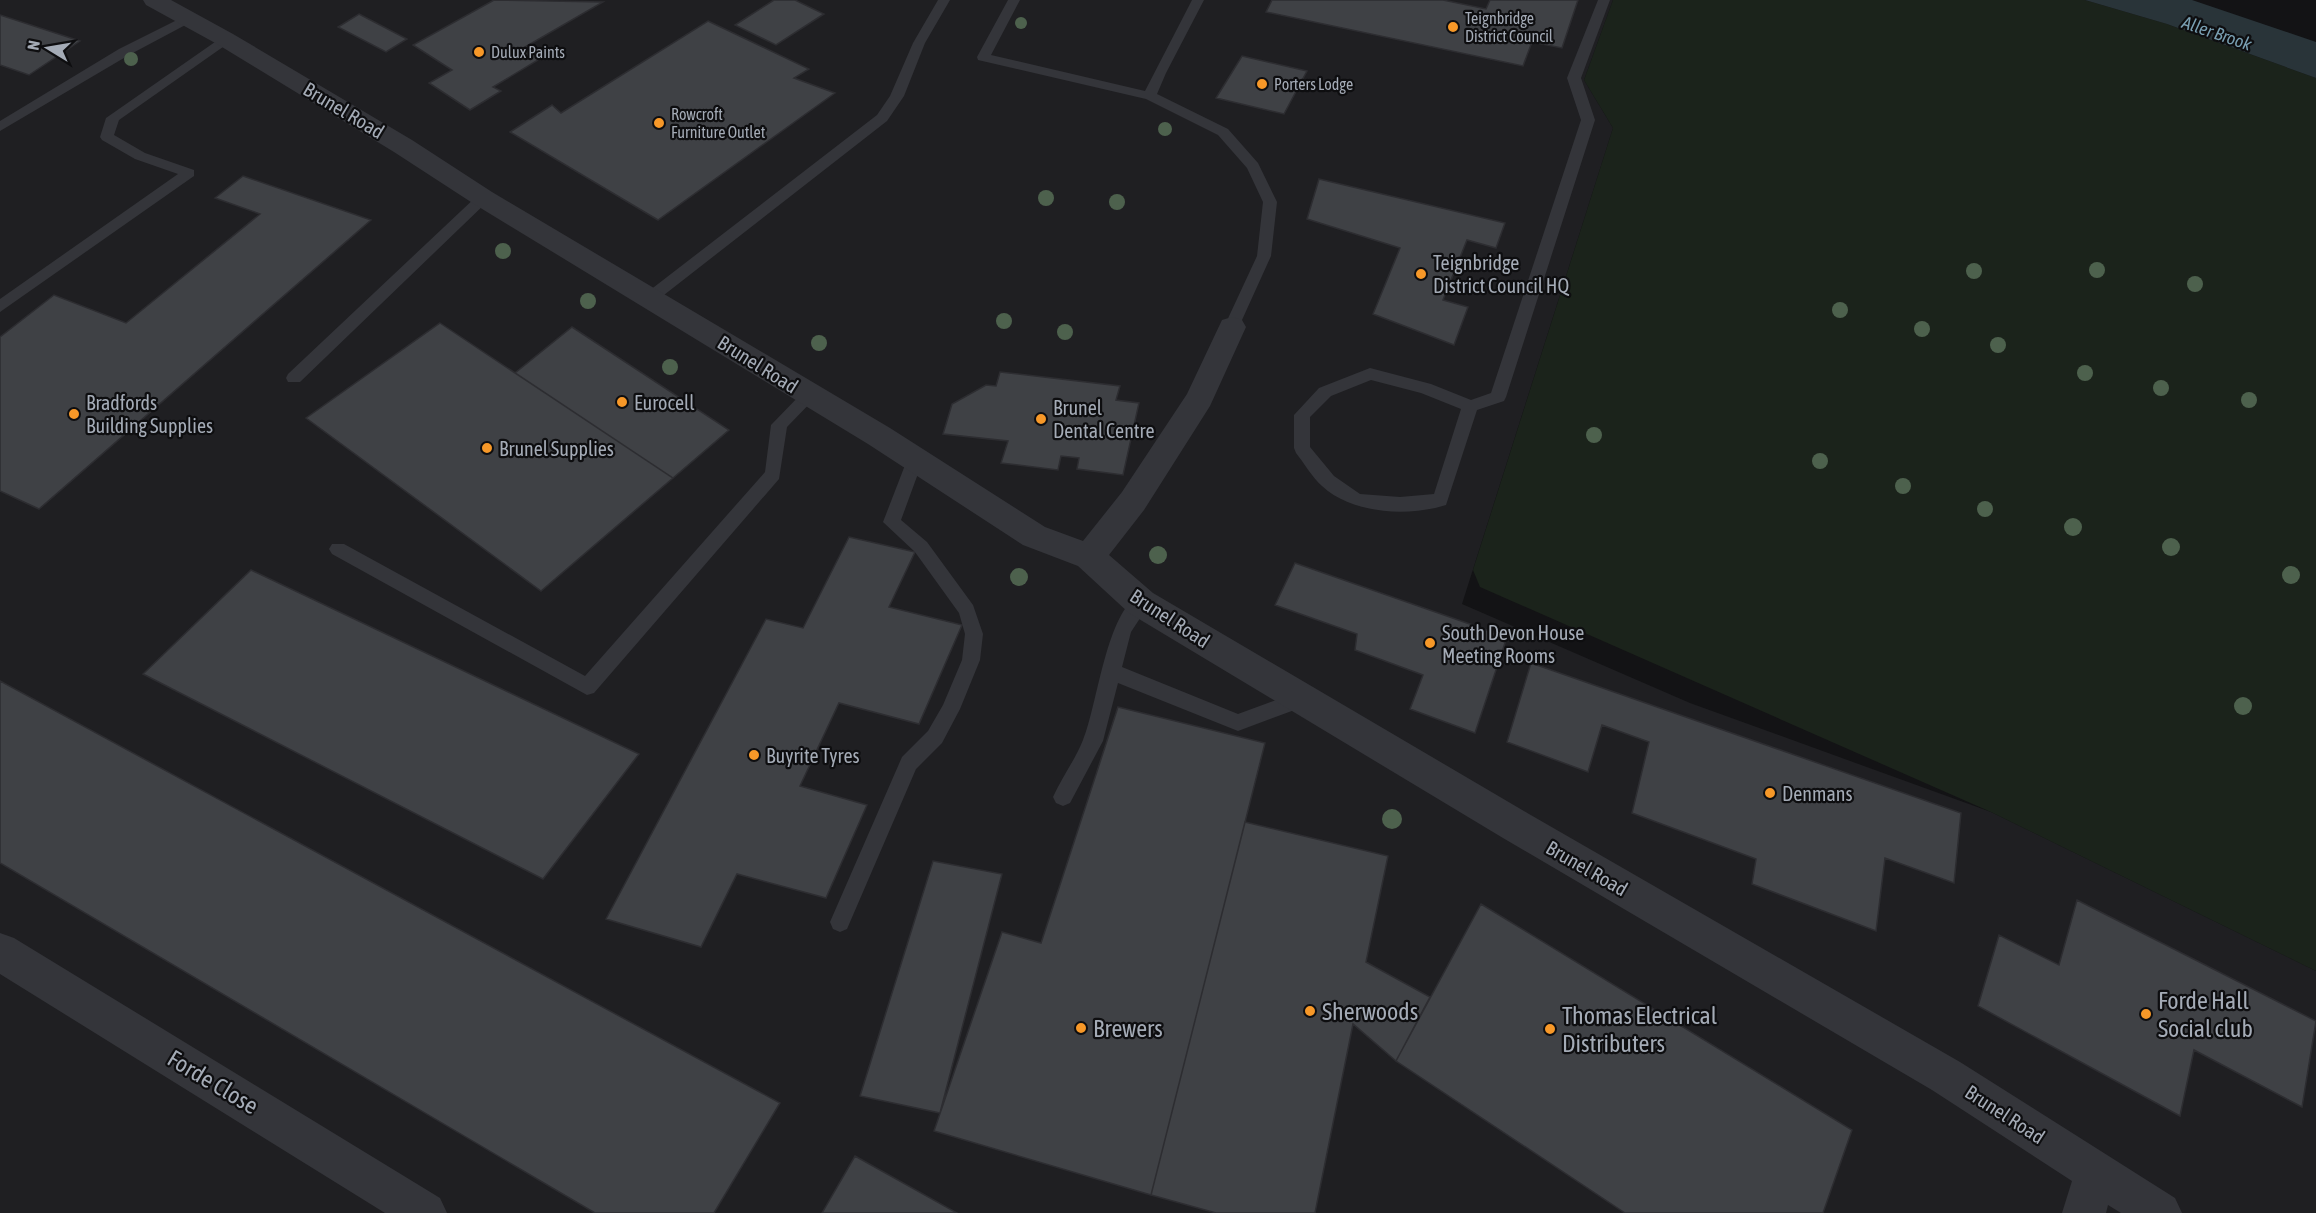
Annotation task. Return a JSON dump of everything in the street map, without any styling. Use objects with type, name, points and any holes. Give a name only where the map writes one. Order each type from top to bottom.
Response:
[{"type":"street","name":"Brunel Road","points":[[154,0],[225,39],[915,460],[1034,536],[1089,556],[1141,603],[1946,1076],[2160,1213]]},
{"type":"street","points":[[1089,556],[1133,501],[1194,407],[1232,327]]},
{"type":"street","name":"Forde Close","points":[[0,952],[425,1213]]},
{"type":"street","points":[[2084,1213],[2096,1172]]},
{"type":"lane","points":[[650,298],[882,118],[897,96],[919,43],[944,0]]},
{"type":"lane","points":[[1014,0],[983,57],[1150,96],[1223,132],[1253,166],[1270,202],[1264,256],[1232,327]]},
{"type":"lane","points":[[1150,96],[1180,30],[1198,0]]},
{"type":"lane","points":[[1470,406],[1464,431],[1440,500],[1400,504],[1357,500],[1328,481],[1302,448],[1302,415],[1325,392],[1370,374],[1425,388],[1470,406],[1498,397],[1587,120],[1574,78],[1604,0]]},
{"type":"lane","points":[[0,127],[124,52],[187,19]]},
{"type":"lane","points":[[0,307],[189,173],[140,156],[107,137],[113,118],[225,39]]},
{"type":"lane","points":[[294,378],[483,198]]},
{"type":"lane","points":[[338,549],[587,687],[772,474],[779,425],[809,396]]},
{"type":"lane","points":[[840,922],[909,763],[935,737],[951,710],[971,660],[974,634],[967,610],[921,547],[892,522],[915,460]]},
{"type":"lane","points":[[1063,797],[1093,741],[1123,628],[1141,603]]},
{"type":"lane","points":[[1110,671],[1238,723],[1301,699]]},
{"type":"shaded area","points":[[0,0],[1613,0],[1584,80],[1613,128],[1462,604],[1690,703],[1991,812],[2316,971],[2316,1213],[0,1213]]},
{"type":"shaded area","points":[[1613,0],[2085,0],[2167,24],[2316,78],[2316,971],[1991,812],[1480,587],[1473,570],[1613,128],[1584,80]]},
{"type":"water","name":"Aller Brook","points":[[2085,0],[2192,0],[2316,42],[2316,78],[2167,24]]},
{"type":"building","name":"Dulux Paints","points":[[494,0],[603,2],[525,47],[543,57],[493,87],[501,91],[470,110],[429,83],[452,70],[413,45]]},
{"type":"building","points":[[774,0],[795,0],[824,14],[776,45],[735,25]]},
{"type":"building","name":"Teignbridge District Council","points":[[1272,0],[1443,0],[1486,9],[1490,0],[1578,0],[1562,48],[1532,42],[1523,66],[1266,12]]},
{"type":"building","points":[[359,14],[407,39],[386,52],[338,27]]},
{"type":"building","points":[[0,15],[80,41],[29,75],[0,65]]},
{"type":"building","name":"Rowcroft Furniture Outlet","points":[[708,21],[809,69],[794,78],[835,93],[658,220],[510,132],[552,105],[561,113]]},
{"type":"building","name":"Porters Lodge","points":[[1242,56],[1307,71],[1284,114],[1216,98]]},
{"type":"building","name":"Bradfords Building Supplies","points":[[243,176],[371,220],[39,509],[0,491],[0,337],[54,295],[126,323],[260,214],[215,198]]},
{"type":"building","name":"Teignbridge District Council HQ","points":[[1319,179],[1505,223],[1496,248],[1467,240],[1443,300],[1468,307],[1454,345],[1373,314],[1400,248],[1307,219]]},
{"type":"building","name":"Brunel Supplies","points":[[440,323],[673,478],[541,591],[306,418]]},
{"type":"building","name":"Eurocell","points":[[572,327],[729,430],[673,478],[515,373]]},
{"type":"building","name":"Brunel Dental Centre","points":[[1000,372],[1120,386],[1116,400],[1139,403],[1123,475],[1077,469],[1079,458],[1061,456],[1058,470],[1001,463],[1008,441],[943,434],[952,404],[986,385],[996,386]]},
{"type":"building","name":"Buyrite Tyres","points":[[849,537],[915,552],[889,607],[962,625],[919,724],[839,703],[800,786],[867,805],[826,898],[737,874],[701,947],[606,919],[766,619],[803,628]]},
{"type":"building","name":"South Devon House Meeting Rooms","points":[[1295,563],[1507,637],[1475,733],[1410,709],[1423,675],[1355,650],[1357,634],[1275,605]]},
{"type":"building","points":[[251,570],[639,754],[543,879],[143,674]]},
{"type":"building","name":"Denmans","points":[[1531,663],[1961,813],[1954,883],[1885,858],[1876,931],[1752,884],[1756,859],[1632,813],[1649,742],[1602,725],[1588,772],[1507,742]]},
{"type":"building","points":[[0,681],[780,1103],[714,1213],[595,1213],[0,863]]},
{"type":"building","name":"Brewers","points":[[1118,707],[1265,743],[1151,1195],[934,1131],[1002,932],[1041,943]]},
{"type":"building","name":"Sherwoods","points":[[1245,822],[1388,856],[1366,962],[1430,997],[1396,1061],[1353,1024],[1315,1213],[1216,1213],[1151,1195]]},
{"type":"building","points":[[933,861],[1002,874],[940,1113],[860,1096]]},
{"type":"building","name":"Forde Hall Social club","points":[[2077,900],[2316,1021],[2302,1107],[2194,1050],[2180,1116],[1978,1006],[1999,935],[2059,965]]},
{"type":"building","name":"Thomas Electrical Distributers","points":[[1481,904],[1852,1130],[1823,1213],[1625,1213],[1396,1061]]},
{"type":"building","points":[[855,1156],[957,1213],[822,1213]]},
{"type":"place","name":"Teignbridge District Council","points":[[1453,27]]},
{"type":"place","name":"Dulux Paints","points":[[479,52]]},
{"type":"place","name":"Porters Lodge","points":[[1262,84]]},
{"type":"place","name":"Rowcroft Furniture Outlet","points":[[659,123]]},
{"type":"place","name":"Teignbridge District Council HQ","points":[[1421,274]]},
{"type":"place","name":"Eurocell","points":[[622,402]]},
{"type":"place","name":"Bradfords Building Supplies","points":[[74,414]]},
{"type":"place","name":"Brunel Dental Centre","points":[[1041,419]]},
{"type":"place","name":"Brunel Supplies","points":[[487,448]]},
{"type":"place","name":"South Devon House Meeting Rooms","points":[[1430,643]]},
{"type":"place","name":"Buyrite Tyres","points":[[754,755]]},
{"type":"place","name":"Denmans","points":[[1770,793]]},
{"type":"place","name":"Sherwoods","points":[[1310,1011]]},
{"type":"place","name":"Forde Hall Social club","points":[[2146,1014]]},
{"type":"place","name":"Brewers","points":[[1081,1028]]},
{"type":"place","name":"Thomas Electrical Distributers","points":[[1550,1029]]}]
